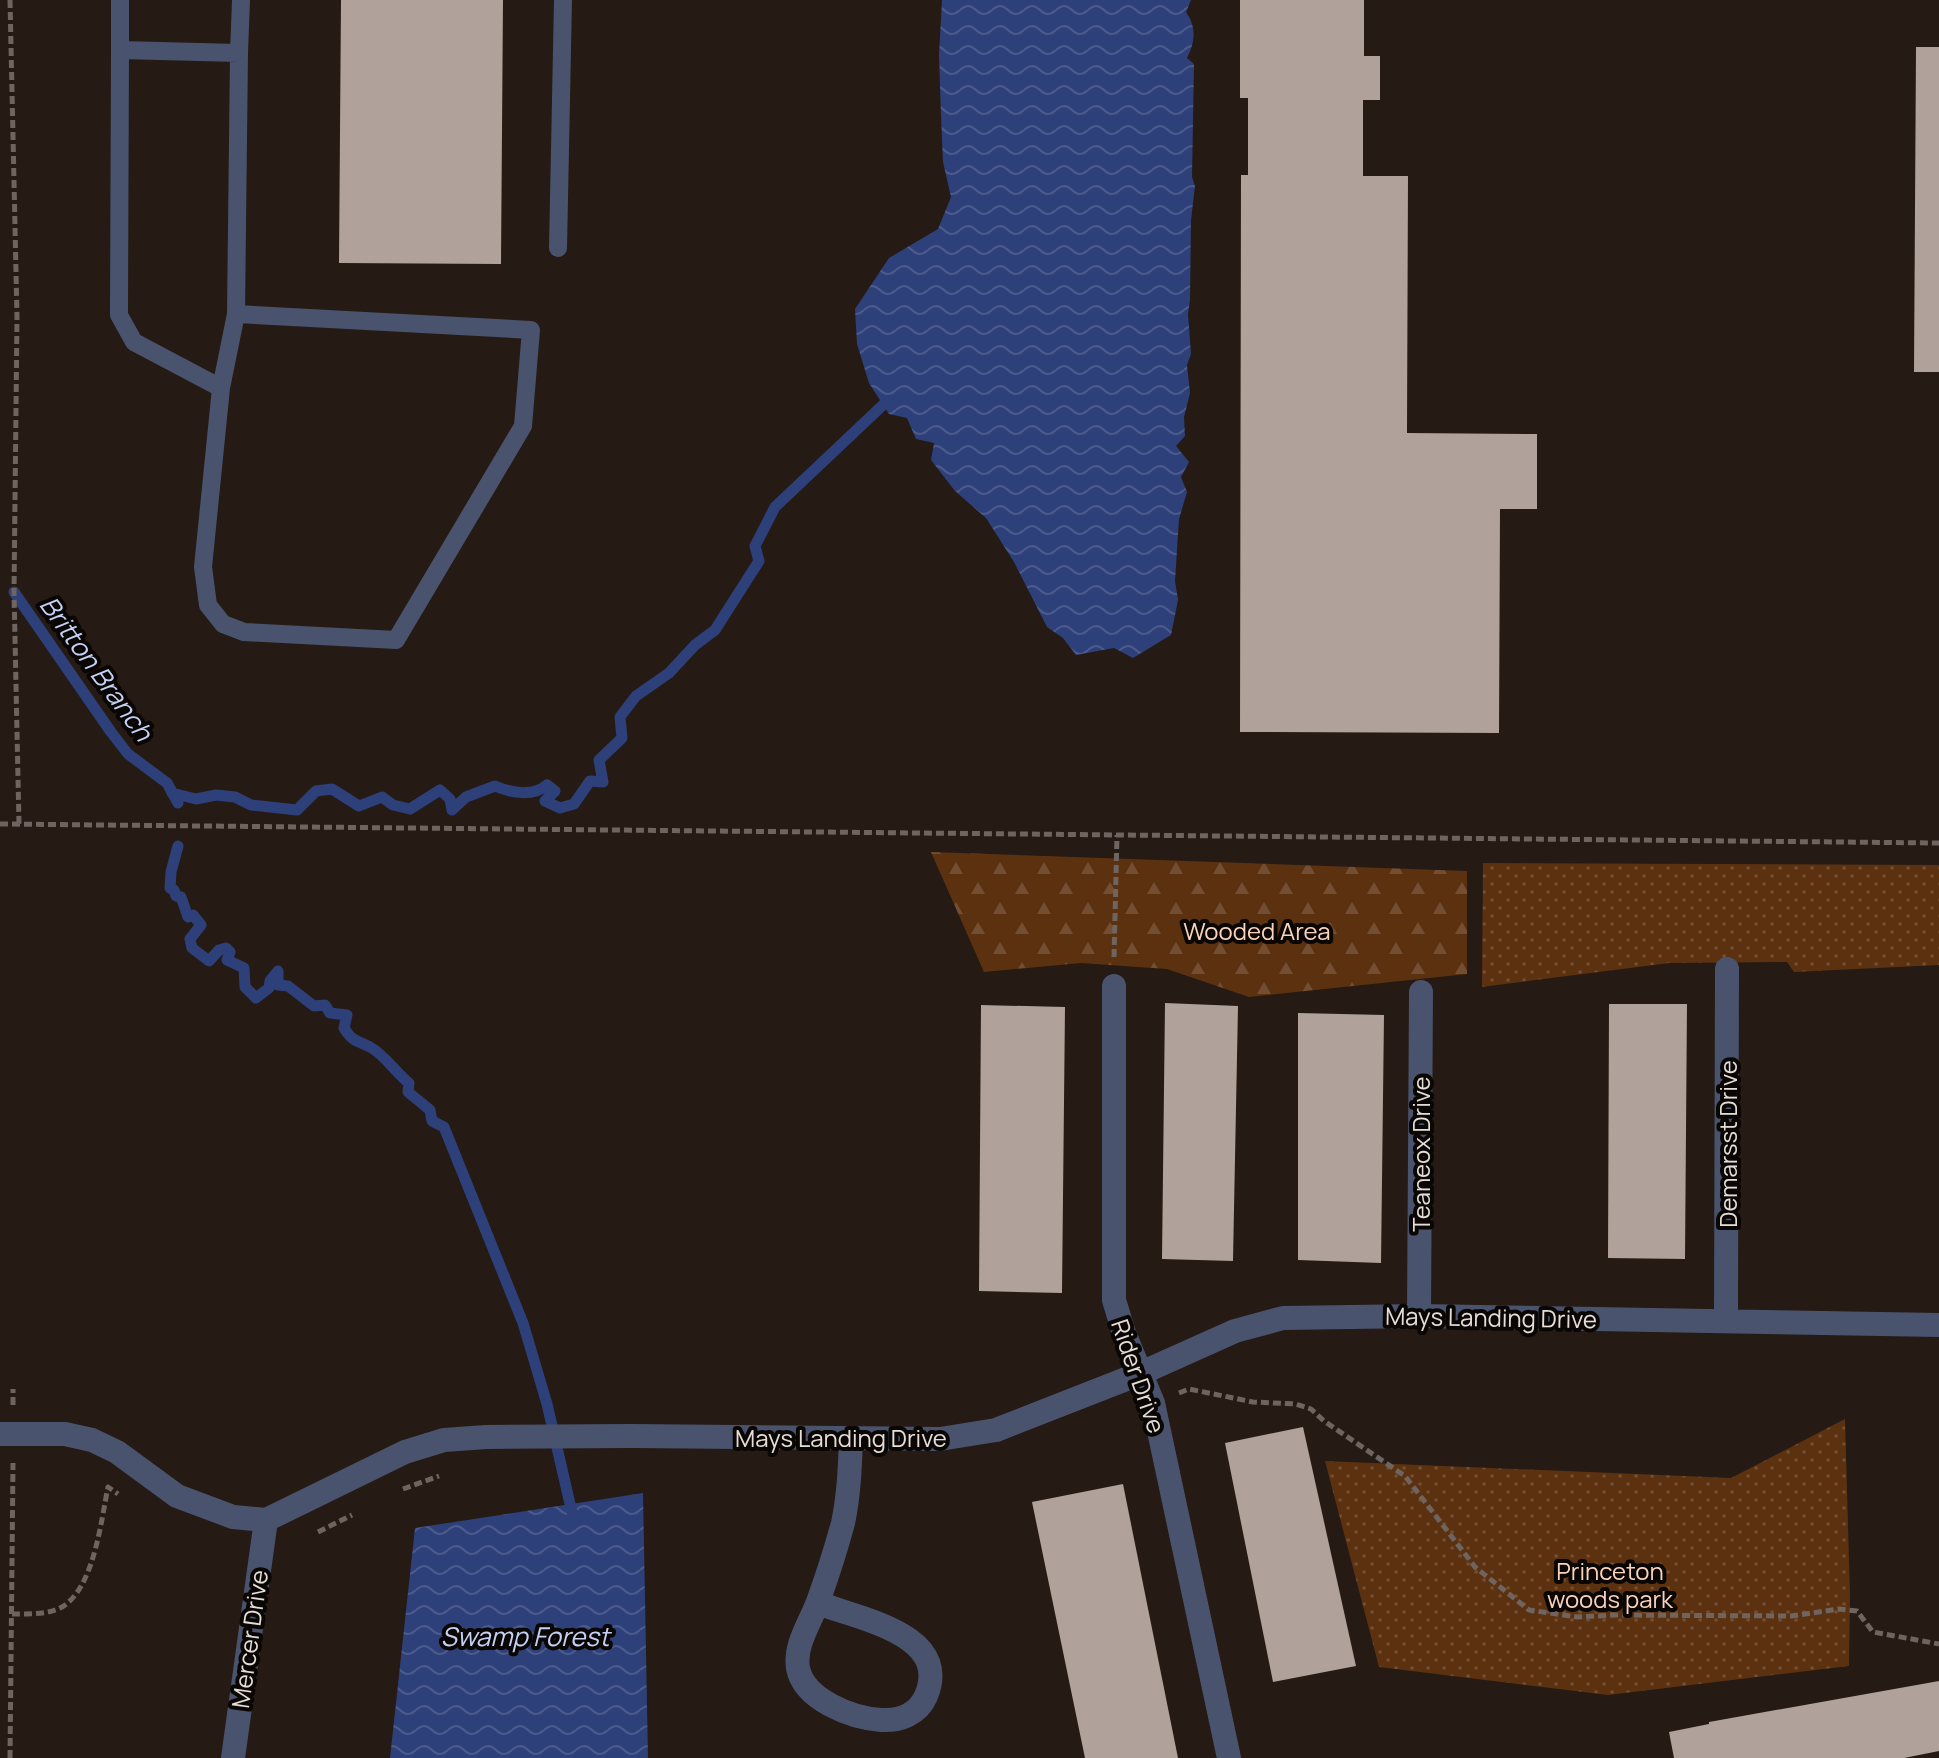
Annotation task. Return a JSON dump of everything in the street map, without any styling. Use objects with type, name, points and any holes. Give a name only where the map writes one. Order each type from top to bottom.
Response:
[{"type":"street","name":"Demarsst Drive","points":[[1726,1319],[1727,969]]},
{"type":"street","name":"Rider Drive","points":[[1114,986],[1113,1279],[1118,1317],[1153,1403],[1229,1758]]},
{"type":"street","name":"Teaneox Drive","points":[[1419,1316],[1421,992]]},
{"type":"street","name":"Mays Landing Drive","points":[[266,1520],[405,1452],[444,1440],[632,1436],[940,1439],[996,1430],[1139,1374],[1235,1331],[1283,1318],[1726,1319],[1939,1325]]},
{"type":"street","points":[[7,1434],[65,1434],[92,1440],[117,1452],[177,1496],[233,1517],[266,1520]]},
{"type":"street","points":[[818,1603],[911,1639],[926,1652],[930,1665],[930,1686],[921,1707],[901,1719],[863,1717],[832,1705],[805,1686],[798,1670],[801,1641],[818,1603],[843,1521],[851,1438]]},
{"type":"street","name":"Mercer Drive","points":[[233,1758],[266,1520]]},
{"type":"lane","points":[[120,0],[119,315],[134,342],[221,388]]},
{"type":"lane","points":[[236,314],[531,330],[523,426],[396,640],[244,632],[223,624],[208,605],[203,567],[221,388],[236,314],[241,0]]},
{"type":"lane","points":[[558,248],[563,0]]},
{"type":"lane","points":[[120,50],[239,53]]},
{"type":"path","points":[[10,0],[17,317],[14,592],[19,824]]},
{"type":"path","points":[[0,824],[1939,843]]},
{"type":"path","points":[[1114,986],[1117,835]]},
{"type":"path","points":[[10,1758],[7,1434],[13,1389]]},
{"type":"path","points":[[1405,1476],[1475,1567],[1529,1610],[1577,1617],[1791,1616],[1839,1609],[1857,1611],[1873,1632],[1939,1644]]},
{"type":"green space","name":"Wooded Area","points":[[931,852],[1467,871],[1467,974],[1249,997],[1167,969],[1081,963],[984,972]]},
{"type":"green space","points":[[1483,863],[1939,865],[1939,965],[1794,972],[1787,962],[1669,963],[1482,987]]},
{"type":"green space","name":"Princeton woods park","points":[[1845,1419],[1849,1666],[1608,1695],[1379,1667],[1325,1461],[1731,1478]]},
{"type":"water","points":[[942,0],[1191,0],[1186,12],[1194,35],[1187,58],[1194,64],[1192,177],[1195,186],[1188,314],[1190,393],[1184,417],[1185,436],[1176,446],[1189,462],[1181,477],[1187,492],[1179,519],[1175,581],[1178,600],[1171,635],[1133,658],[1114,648],[1076,655],[1063,638],[1047,627],[1014,562],[986,518],[955,491],[931,460],[934,443],[916,439],[907,418],[889,414],[869,383],[857,344],[855,309],[889,258],[938,229],[951,197],[943,162],[939,55]]},
{"type":"water","name":"Swamp Forest","points":[[643,1493],[648,1758],[390,1758],[415,1528]]},
{"type":"building","points":[[341,0],[503,0],[501,264],[339,263]]},
{"type":"building","points":[[1240,0],[1364,0],[1364,56],[1380,56],[1380,100],[1363,100],[1363,176],[1408,176],[1407,433],[1537,434],[1537,509],[1500,509],[1499,733],[1240,732],[1241,175],[1248,175],[1248,98],[1240,98]]},
{"type":"building","points":[[1916,47],[1939,47],[1939,372],[1914,372]]},
{"type":"building","points":[[1165,1003],[1238,1006],[1233,1261],[1162,1259]]},
{"type":"building","points":[[1609,1004],[1687,1004],[1685,1259],[1608,1258]]},
{"type":"building","points":[[981,1005],[1065,1007],[1062,1293],[979,1291]]},
{"type":"building","points":[[1298,1013],[1384,1015],[1381,1263],[1298,1260]]},
{"type":"building","points":[[1303,1427],[1356,1666],[1273,1682],[1225,1443]]},
{"type":"building","points":[[1123,1484],[1178,1758],[1085,1758],[1032,1502]]},
{"type":"building","points":[[1939,1681],[1939,1751],[1904,1758],[1674,1758],[1669,1732],[1709,1722]]},
{"type":"waterway","points":[[172,793],[196,799],[216,795],[235,797],[251,805],[297,810],[316,791],[332,789],[359,806],[382,797],[393,805],[410,809],[440,790],[450,799],[452,810],[466,797],[495,786],[522,793],[547,785],[555,791],[545,801],[560,808],[574,804],[590,781],[603,782],[599,760],[622,738],[620,717],[636,696],[669,673],[695,645],[715,630],[759,561],[755,546],[775,507],[884,404]]},
{"type":"waterway","name":"Britton Branch","points":[[14,592],[128,754],[167,783],[178,803]]},
{"type":"waterway","points":[[178,846],[170,888],[181,897],[188,917],[193,915],[201,925],[190,939],[192,948],[209,961],[219,950],[226,948],[230,952],[227,960],[244,968],[245,987],[256,998],[269,988],[278,971],[278,985],[288,986],[314,1006],[325,1005],[330,1013],[347,1015],[344,1028],[350,1036],[386,1059],[409,1083],[408,1092],[430,1110],[432,1121],[444,1127],[523,1323],[547,1404],[573,1517]]}]
